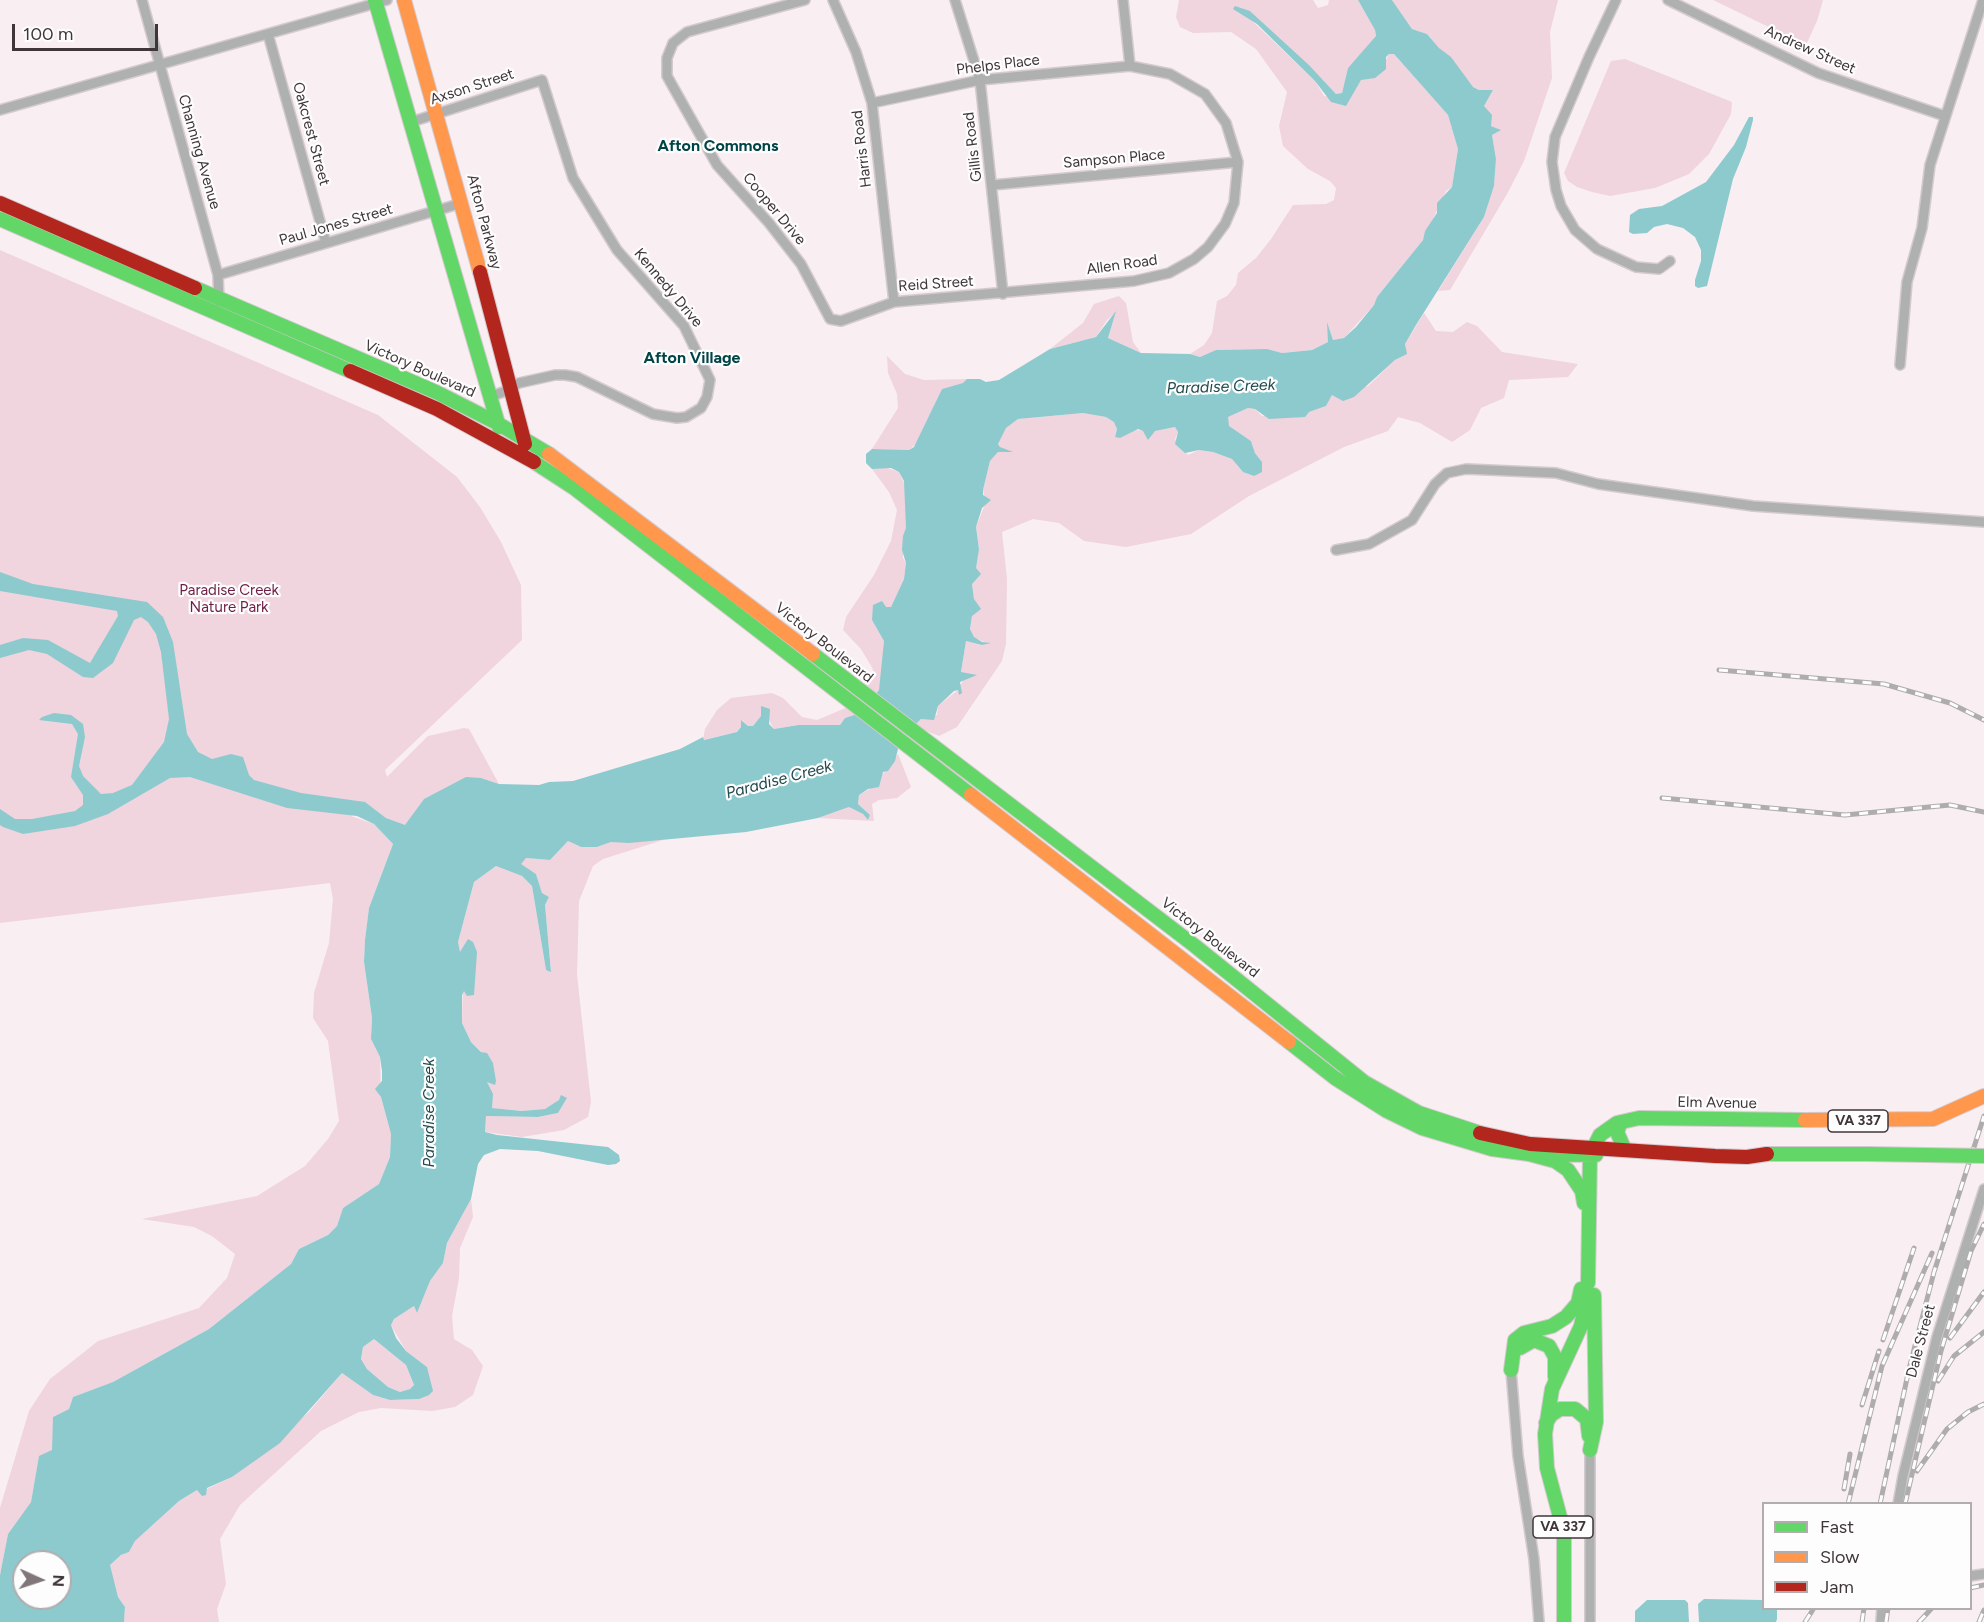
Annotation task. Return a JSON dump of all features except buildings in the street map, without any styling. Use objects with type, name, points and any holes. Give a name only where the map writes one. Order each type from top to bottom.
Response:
[{"type":"main road","name":"Afton Parkway","points":[[404,0],[462,203],[525,439],[524,455]]},
{"type":"main road","points":[[379,1],[489,397],[506,444]]},
{"type":"main road","name":"Victory Boulevard","points":[[0,203],[436,392],[525,439],[589,481],[922,749],[1195,946],[1364,1082],[1408,1114],[1422,1128],[1477,1145],[1529,1154],[1591,1151]]},
{"type":"main road","name":"Victory Boulevard","points":[[0,219],[438,409],[506,444],[574,488],[844,688]]},
{"type":"main road","name":"Elm Avenue","points":[[1591,1151],[1600,1135],[1621,1122],[1639,1118],[1911,1121],[1950,1113],[1984,1096]]},
{"type":"main road","name":"Victory Boulevard","points":[[1408,1114],[1502,1139],[1591,1151]]},
{"type":"main road","points":[[1621,1122],[1617,1136],[1624,1148]]},
{"type":"main road","points":[[1591,1151],[1624,1148],[1639,1151]]},
{"type":"main road","points":[[1591,1151],[1692,1152],[1715,1156],[1747,1157],[1770,1153],[1984,1156]]},
{"type":"main road","points":[[1590,1450],[1595,1427],[1588,1288],[1591,1151]]},
{"type":"main road","points":[[1529,1154],[1555,1161],[1572,1174],[1582,1191],[1588,1220]]},
{"type":"main road","points":[[1511,1370],[1515,1340],[1524,1334],[1557,1323],[1578,1304],[1588,1288],[1588,1241]]},
{"type":"main road","name":"VA 337","points":[[1564,1622],[1564,1532],[1547,1468],[1545,1430],[1552,1389],[1584,1314],[1588,1288]]},
{"type":"main road","points":[[1542,1329],[1557,1331],[1575,1339]]},
{"type":"main road","points":[[1511,1370],[1515,1355],[1521,1346],[1530,1341],[1542,1342],[1551,1348],[1556,1357],[1552,1389]]},
{"type":"main road","points":[[1545,1430],[1551,1415],[1560,1409],[1579,1410],[1589,1425],[1590,1450]]},
{"type":"street","name":"Channing Avenue","points":[[142,0],[218,275],[220,298],[215,312]]},
{"type":"street","name":"Cooper Drive","points":[[805,0],[687,32],[673,43],[667,58],[667,76],[717,165],[794,256],[817,296]]},
{"type":"street","name":"Harris Road","points":[[833,0],[856,52],[872,103],[894,302]]},
{"type":"street","name":"Gillis Road","points":[[955,0],[980,80],[993,184],[1003,294]]},
{"type":"street","points":[[1124,0],[1130,66]]},
{"type":"street","points":[[1616,0],[1593,46],[1555,137],[1552,162],[1556,190],[1561,206],[1575,230],[1597,249],[1636,267],[1659,269],[1670,261]]},
{"type":"street","name":"Andrew Street","points":[[1668,0],[1818,73],[1945,116]]},
{"type":"street","points":[[1900,365],[1907,282],[1922,228],[1930,165],[1983,0]]},
{"type":"street","points":[[0,110],[379,1]]},
{"type":"street","name":"Oakcrest Street","points":[[268,34],[326,243]]},
{"type":"street","name":"Phelps Place","points":[[872,103],[980,80],[1130,66]]},
{"type":"street","name":"Allen Road","points":[[1003,294],[1134,280],[1183,267],[1208,247],[1225,224],[1234,203],[1238,162],[1226,123],[1204,94],[1170,74],[1130,66]]},
{"type":"street","name":"Axson Street","points":[[411,122],[542,81]]},
{"type":"street","name":"Kennedy Drive","points":[[489,397],[506,392],[511,386],[555,375],[571,376],[653,414],[677,418],[686,417],[701,408],[707,397],[710,380],[684,326],[617,250],[573,178],[542,81]]},
{"type":"street","name":"Sampson Place","points":[[993,184],[1238,162]]},
{"type":"street","name":"Paul Jones Street","points":[[218,275],[462,203]]},
{"type":"street","name":"Reid Street","points":[[817,296],[830,318],[841,321],[894,302],[1003,294]]},
{"type":"street","points":[[1336,550],[1369,544],[1412,520],[1435,484],[1447,473],[1466,469],[1556,472],[1598,484],[1753,506],[1984,522]]},
{"type":"street","name":"Dale Street","points":[[1898,1502],[1937,1337],[1984,1189]]},
{"type":"street","points":[[1511,1370],[1518,1455],[1534,1559],[1539,1622]]},
{"type":"street","points":[[1590,1450],[1590,1622]]},
{"type":"green space","points":[[1179,0],[1313,0],[1318,8],[1328,5],[1329,0],[1358,0],[1376,36],[1374,42],[1348,68],[1342,93],[1336,94],[1309,65],[1250,11],[1245,14],[1315,81],[1324,96],[1348,99],[1361,80],[1385,62],[1389,54],[1394,54],[1448,115],[1458,149],[1452,187],[1446,191],[1429,228],[1425,231],[1423,240],[1377,297],[1374,305],[1344,338],[1333,340],[1328,325],[1328,342],[1312,350],[1282,353],[1267,349],[1216,350],[1200,357],[1190,354],[1204,345],[1212,333],[1217,301],[1227,296],[1236,285],[1238,273],[1256,258],[1293,205],[1326,204],[1334,200],[1336,188],[1330,181],[1308,169],[1283,146],[1279,126],[1287,92],[1256,49],[1231,32],[1193,33],[1180,27],[1176,17]]},
{"type":"green space","points":[[1392,0],[1558,0],[1550,32],[1552,78],[1524,161],[1450,290],[1438,291],[1484,217],[1494,186],[1496,159],[1492,135],[1500,130],[1491,126],[1484,106],[1493,90],[1479,90],[1473,87],[1427,34],[1412,29]]},
{"type":"green space","points":[[1713,0],[1823,0],[1817,21],[1806,45]]},
{"type":"green space","points":[[1625,59],[1732,102],[1731,114],[1709,154],[1689,174],[1655,188],[1610,196],[1577,187],[1568,181],[1564,173],[1611,61]]},
{"type":"green space","name":"Paradise Creek Nature Park","points":[[0,250],[378,415],[457,477],[480,507],[501,542],[521,585],[522,640],[385,770],[387,777],[428,736],[464,728],[469,729],[499,784],[481,778],[424,799],[405,826],[386,818],[370,806],[351,816],[374,824],[393,844],[369,908],[364,962],[372,1018],[371,1039],[380,1057],[381,1097],[391,1134],[390,1157],[379,1184],[343,1208],[337,1226],[328,1235],[299,1249],[291,1264],[209,1329],[113,1382],[73,1397],[69,1409],[53,1417],[53,1450],[39,1457],[31,1502],[8,1534],[0,1575],[0,1508],[29,1411],[50,1379],[98,1341],[199,1308],[227,1278],[235,1254],[212,1236],[194,1227],[142,1219],[257,1196],[305,1166],[328,1139],[339,1121],[328,1041],[313,1018],[314,993],[329,943],[333,899],[330,883],[0,923]]},
{"type":"green space","points":[[1119,296],[1126,303],[1133,342],[1141,353],[1108,338],[1115,313],[1107,320],[1096,337],[1050,349],[1083,323],[1094,304]]},
{"type":"green space","points":[[1424,313],[1436,331],[1453,332],[1467,322],[1477,326],[1502,352],[1578,364],[1568,377],[1509,380],[1504,398],[1481,408],[1470,430],[1452,442],[1420,423],[1398,417],[1388,431],[1344,447],[1249,496],[1191,534],[1126,547],[1084,541],[1059,523],[1033,519],[1002,532],[1007,579],[1006,644],[1002,661],[957,727],[939,736],[914,726],[921,719],[937,715],[938,706],[958,690],[966,675],[961,672],[966,641],[982,645],[987,643],[974,638],[970,629],[972,616],[978,608],[972,584],[979,548],[976,527],[986,502],[983,490],[990,461],[998,452],[1011,452],[1000,447],[998,443],[1006,428],[1018,419],[1083,413],[1106,417],[1115,422],[1117,429],[1115,436],[1120,438],[1131,430],[1155,431],[1175,427],[1178,432],[1175,439],[1188,455],[1199,450],[1213,452],[1232,459],[1243,472],[1254,476],[1262,462],[1255,453],[1251,441],[1228,426],[1228,417],[1248,408],[1255,409],[1262,416],[1309,412],[1326,406],[1332,395],[1368,386],[1395,360],[1406,354],[1405,344]]},
{"type":"green space","points":[[887,356],[905,374],[924,380],[967,379],[964,383],[942,389],[918,442],[909,450],[872,449],[898,408],[897,394],[888,373]]},
{"type":"green space","points":[[884,467],[899,472],[906,487],[907,528],[903,536],[903,558],[906,563],[904,579],[891,607],[886,607],[872,620],[884,640],[882,680],[879,690],[874,694],[864,685],[871,680],[873,669],[861,649],[843,630],[846,617],[874,575],[891,541],[897,510],[889,492],[872,469]]},
{"type":"green space","points":[[772,693],[783,698],[802,717],[817,720],[848,707],[857,714],[845,718],[840,725],[797,725],[774,729],[761,706],[761,716],[753,726],[748,726],[742,720],[737,732],[703,740],[705,729],[717,710],[731,698]]},
{"type":"green space","points":[[898,754],[911,787],[897,798],[879,800],[872,804],[874,821],[818,818],[849,807],[863,814],[868,820],[870,815],[858,804],[859,795],[873,787]]},
{"type":"green space","points":[[663,840],[603,859],[593,866],[579,901],[577,975],[591,1102],[588,1117],[564,1130],[522,1137],[485,1132],[486,1116],[538,1117],[558,1113],[567,1098],[545,1109],[523,1111],[491,1108],[487,1082],[491,1082],[493,1063],[471,1042],[462,1023],[464,949],[460,953],[458,942],[474,882],[496,866],[522,876],[532,886],[546,970],[551,971],[545,905],[549,897],[542,893],[536,874],[520,864],[526,858],[550,860],[568,841],[581,847],[597,847],[611,842]]},
{"type":"green space","points":[[471,1199],[473,1217],[460,1248],[459,1278],[452,1316],[454,1339],[472,1350],[483,1366],[473,1395],[455,1407],[432,1411],[381,1408],[359,1412],[321,1431],[240,1505],[220,1539],[226,1584],[217,1609],[219,1622],[124,1622],[125,1607],[118,1597],[109,1566],[121,1555],[129,1552],[135,1541],[179,1501],[197,1490],[205,1495],[207,1489],[232,1477],[251,1462],[309,1412],[342,1373],[373,1395],[390,1400],[419,1399],[427,1367],[406,1351],[391,1325],[394,1319],[414,1306],[417,1313],[430,1281],[443,1263],[447,1243]]},
{"type":"green space","points":[[374,1339],[406,1365],[414,1386],[400,1392],[388,1387],[367,1369],[361,1359],[363,1347]]},
{"type":"water","name":"Paradise Creek","points":[[1358,0],[1392,0],[1412,29],[1427,34],[1439,48],[1451,57],[1473,87],[1479,90],[1493,90],[1484,106],[1492,115],[1491,126],[1501,130],[1492,135],[1496,159],[1494,186],[1484,217],[1405,344],[1407,354],[1395,360],[1354,397],[1343,401],[1332,395],[1326,406],[1309,412],[1305,417],[1269,419],[1255,409],[1248,408],[1228,417],[1229,426],[1251,441],[1255,453],[1262,462],[1262,472],[1254,476],[1243,472],[1232,459],[1213,452],[1199,450],[1185,453],[1175,444],[1178,432],[1175,427],[1155,431],[1148,440],[1143,431],[1138,429],[1120,438],[1115,437],[1117,429],[1114,422],[1106,417],[1083,413],[1018,419],[1006,428],[998,444],[1013,452],[998,452],[990,461],[983,495],[991,500],[982,508],[976,527],[979,549],[976,568],[981,574],[972,584],[974,599],[981,609],[972,616],[970,629],[974,637],[982,642],[991,643],[982,645],[966,641],[961,672],[977,675],[960,682],[962,693],[959,695],[958,690],[954,691],[938,706],[934,720],[921,719],[914,726],[899,745],[895,761],[888,771],[883,772],[879,787],[868,789],[859,795],[858,804],[870,815],[868,820],[863,814],[849,807],[818,818],[746,832],[629,843],[611,842],[597,847],[581,847],[568,841],[550,860],[526,858],[521,864],[536,874],[542,893],[549,897],[545,905],[551,972],[546,970],[532,886],[522,876],[496,866],[474,882],[458,942],[460,952],[468,939],[473,942],[477,952],[474,995],[467,996],[464,991],[462,995],[462,1023],[471,1042],[481,1052],[487,1053],[493,1063],[495,1085],[487,1082],[493,1094],[492,1108],[522,1111],[545,1109],[559,1100],[561,1095],[567,1098],[558,1113],[538,1117],[486,1116],[485,1132],[608,1147],[619,1155],[620,1161],[608,1165],[538,1151],[500,1149],[484,1155],[478,1164],[471,1199],[447,1243],[443,1263],[430,1281],[417,1313],[414,1306],[394,1319],[391,1325],[396,1338],[406,1351],[427,1367],[433,1391],[429,1395],[419,1399],[390,1400],[373,1395],[342,1373],[280,1443],[232,1477],[207,1488],[206,1495],[202,1496],[197,1490],[179,1501],[135,1541],[129,1552],[121,1555],[110,1565],[118,1597],[125,1607],[124,1622],[0,1622],[0,1575],[8,1534],[31,1502],[39,1456],[52,1450],[53,1417],[69,1409],[73,1397],[113,1382],[209,1329],[291,1264],[299,1249],[328,1235],[337,1226],[343,1208],[379,1184],[390,1157],[391,1134],[381,1097],[375,1089],[382,1081],[382,1071],[380,1057],[371,1039],[372,1018],[364,962],[369,908],[393,844],[374,824],[357,816],[287,808],[190,777],[170,778],[108,814],[75,826],[23,834],[0,825],[0,809],[15,819],[32,819],[75,811],[83,805],[83,795],[71,777],[78,734],[72,724],[39,720],[42,717],[54,713],[71,715],[83,724],[85,737],[79,766],[83,776],[101,794],[113,793],[132,785],[164,742],[169,719],[161,652],[156,634],[148,622],[141,617],[134,620],[113,663],[93,678],[83,677],[47,654],[29,650],[0,658],[0,645],[23,638],[48,640],[90,663],[118,616],[117,611],[0,591],[0,572],[33,584],[147,602],[163,617],[173,642],[187,734],[198,752],[212,759],[231,754],[243,757],[249,775],[254,780],[301,793],[365,802],[386,818],[405,825],[424,799],[466,777],[481,778],[499,784],[539,785],[549,782],[573,781],[680,749],[703,737],[704,740],[737,732],[741,727],[741,720],[748,726],[753,726],[761,716],[761,706],[770,709],[769,724],[774,729],[798,725],[840,725],[845,718],[857,714],[879,690],[884,641],[872,620],[873,605],[882,601],[886,607],[891,607],[904,579],[906,563],[902,550],[906,528],[904,481],[899,472],[891,468],[872,469],[866,463],[866,454],[872,449],[909,450],[914,447],[942,389],[963,383],[967,379],[980,379],[986,382],[999,380],[1050,349],[1096,337],[1116,311],[1108,338],[1141,353],[1190,354],[1200,357],[1216,350],[1267,349],[1282,353],[1312,350],[1328,342],[1327,322],[1333,340],[1344,338],[1374,305],[1377,297],[1423,240],[1425,231],[1437,213],[1437,203],[1452,187],[1458,149],[1448,115],[1394,54],[1386,57],[1386,69],[1375,78],[1361,80],[1346,106],[1331,102],[1315,81],[1257,24],[1233,9],[1235,6],[1250,11],[1309,65],[1336,94],[1342,93],[1348,68],[1376,36]],"holes":[[[374,1339],[406,1365],[414,1385],[400,1392],[388,1387],[367,1369],[361,1359],[363,1347]]]},
{"type":"water","points":[[1749,117],[1753,117],[1753,120],[1746,147],[1733,179],[1707,286],[1698,288],[1695,286],[1695,280],[1701,261],[1701,250],[1695,237],[1683,228],[1667,224],[1654,227],[1647,233],[1633,234],[1629,232],[1630,215],[1639,209],[1662,206],[1706,182],[1734,145]]},
{"type":"water","points":[[1704,1599],[1762,1600],[1762,1610],[1777,1610],[1777,1619],[1776,1622],[1699,1622],[1698,1604]]},
{"type":"water","points":[[1647,1600],[1685,1600],[1688,1603],[1689,1622],[1635,1622],[1635,1611]]},
{"type":"railway","points":[[1719,670],[1884,684],[1950,703],[1984,720]]},
{"type":"railway","points":[[1662,798],[1845,815],[1950,805],[1984,812]]},
{"type":"railway","points":[[1880,1502],[1909,1369],[1934,1272],[1984,1116]]},
{"type":"railway","points":[[1905,1502],[1941,1351],[1971,1251],[1984,1224]]},
{"type":"railway","points":[[1883,1340],[1914,1248]]},
{"type":"railway","points":[[1848,1502],[1882,1366],[1932,1253]]},
{"type":"railway","points":[[1950,1338],[1984,1292]]},
{"type":"railway","points":[[1938,1381],[1954,1356],[1984,1332]]},
{"type":"railway","points":[[1862,1405],[1879,1351]]},
{"type":"railway","points":[[1917,1471],[1947,1429],[1968,1412],[1984,1404]]},
{"type":"railway","points":[[1844,1489],[1850,1454]]},
{"type":"railway","points":[[1972,1588],[1984,1585]]},
{"type":"railway","points":[[1805,1622],[1813,1610]]},
{"type":"railway","points":[[1862,1622],[1864,1610]]},
{"type":"railway","points":[[1886,1622],[1888,1610]]},
{"type":"railway","points":[[1919,1622],[1930,1610]]},
{"type":"railway","points":[[1979,1622],[1984,1610]]},
{"type":"traffic: fast","points":[[375,0],[499,427]]},
{"type":"traffic: fast","points":[[0,219],[350,371]]},
{"type":"traffic: fast","points":[[195,288],[436,392],[497,423],[549,454]]},
{"type":"traffic: fast","points":[[534,462],[574,488],[971,795]]},
{"type":"traffic: fast","points":[[813,654],[1195,946],[1364,1082],[1419,1113],[1480,1133]]},
{"type":"traffic: fast","points":[[1289,1042],[1335,1078],[1387,1111],[1422,1128],[1492,1149],[1529,1154],[1596,1155]]},
{"type":"traffic: fast","points":[[1588,1283],[1590,1155],[1600,1135],[1617,1123],[1639,1118],[1805,1120]]},
{"type":"traffic: fast","points":[[1621,1122],[1617,1132],[1624,1148]]},
{"type":"traffic: fast","points":[[1529,1154],[1555,1161],[1568,1170],[1582,1191],[1584,1203]]},
{"type":"traffic: fast","points":[[1767,1154],[1868,1154]]},
{"type":"traffic: fast","points":[[1868,1154],[1984,1156]]},
{"type":"traffic: fast","points":[[1511,1370],[1515,1340],[1524,1333],[1552,1326],[1566,1317],[1578,1303],[1581,1289]]},
{"type":"traffic: fast","points":[[1564,1622],[1564,1532],[1547,1468],[1545,1434],[1552,1389],[1581,1326],[1588,1292]]},
{"type":"traffic: fast","points":[[1590,1450],[1596,1422],[1594,1295]]},
{"type":"traffic: fast","points":[[1520,1348],[1534,1340],[1549,1346],[1555,1357],[1555,1377]]},
{"type":"traffic: fast","points":[[1546,1423],[1551,1415],[1560,1409],[1575,1409],[1587,1419],[1589,1436]]},
{"type":"traffic: slow","points":[[404,0],[480,272]]},
{"type":"traffic: slow","points":[[549,454],[813,654]]},
{"type":"traffic: slow","points":[[971,795],[1289,1042]]},
{"type":"traffic: slow","points":[[1805,1120],[1933,1119],[1984,1096]]},
{"type":"traffic: jam","points":[[0,203],[195,288]]},
{"type":"traffic: jam","points":[[480,272],[525,444]]},
{"type":"traffic: jam","points":[[350,371],[437,409],[534,462]]},
{"type":"traffic: jam","points":[[1480,1133],[1530,1144],[1715,1156],[1747,1157],[1767,1154]]},
{"type":"district","name":"Afton Commons","points":[[718,146]]},
{"type":"district","name":"Afton Village","points":[[692,358]]}]
